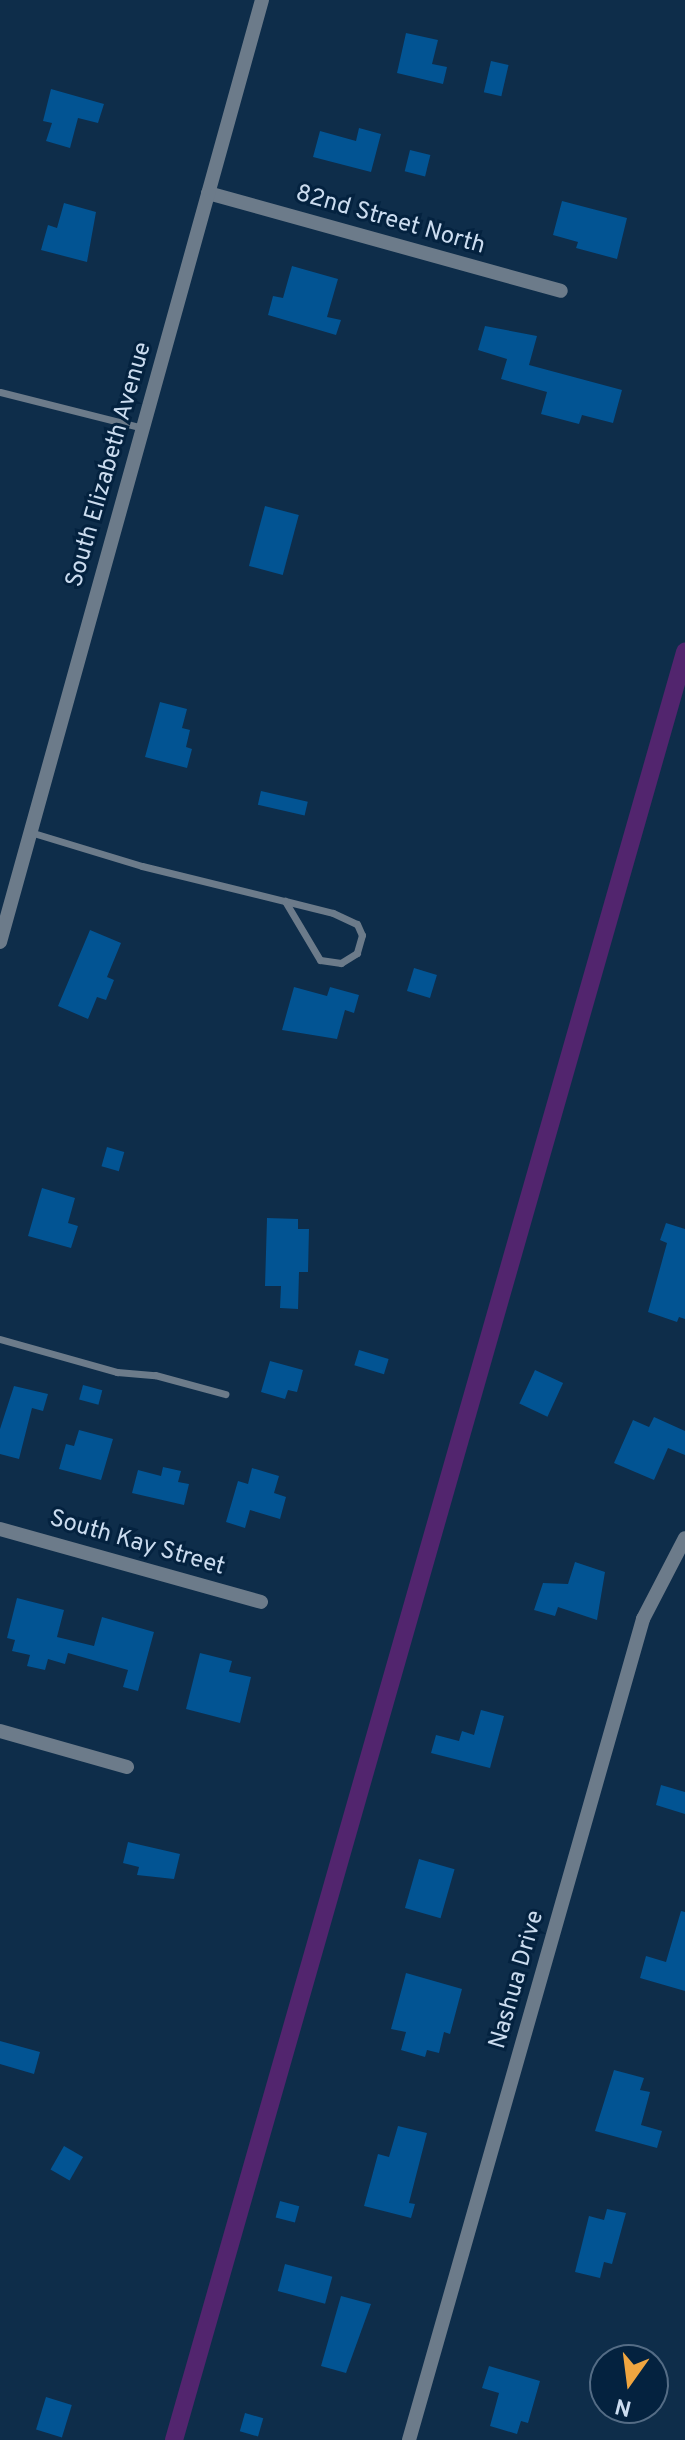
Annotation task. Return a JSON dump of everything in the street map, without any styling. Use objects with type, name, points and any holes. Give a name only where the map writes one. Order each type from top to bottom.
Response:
[{"type":"street","name":"South Elizabeth Avenue","points":[[0,942],[262,0]]},
{"type":"street","name":"82nd Street North","points":[[208,193],[561,291]]},
{"type":"street","name":"South Kay Street","points":[[0,1529],[261,1602]]},
{"type":"street","name":"Nashua Drive","points":[[409,2440],[643,1619],[685,1538]]},
{"type":"street","points":[[0,1731],[127,1767]]},
{"type":"lane","points":[[0,392],[143,428]]},
{"type":"lane","points":[[30,832],[285,901],[357,924],[362,935],[357,953],[341,963],[320,960],[285,901]]},
{"type":"lane","points":[[0,1339],[117,1372],[155,1375],[225,1394]]},
{"type":"building","points":[[406,33],[438,40],[432,64],[447,67],[443,84],[397,73]]},
{"type":"building","points":[[491,61],[509,65],[501,96],[484,92]]},
{"type":"building","points":[[51,89],[104,104],[98,123],[78,118],[70,148],[46,141],[52,123],[43,121]]},
{"type":"building","points":[[359,128],[381,134],[371,172],[313,157],[320,131],[356,141]]},
{"type":"building","points":[[410,150],[430,155],[425,176],[405,171]]},
{"type":"building","points":[[562,201],[627,218],[617,259],[576,248],[578,242],[553,235]]},
{"type":"building","points":[[64,203],[96,212],[87,262],[41,250],[48,225],[57,228]]},
{"type":"building","points":[[292,266],[338,279],[327,317],[341,320],[336,335],[268,315],[273,296],[283,298]]},
{"type":"building","points":[[485,326],[537,336],[529,365],[622,390],[613,423],[582,415],[579,424],[541,414],[547,392],[501,379],[507,359],[478,350]]},
{"type":"building","points":[[265,506],[299,515],[283,575],[249,566]]},
{"type":"building","points":[[160,702],[187,709],[182,728],[190,730],[186,747],[192,749],[187,768],[145,757]]},
{"type":"building","points":[[261,791],[308,802],[305,815],[258,805]]},
{"type":"building","points":[[90,930],[121,943],[107,977],[114,980],[106,1000],[97,997],[88,1019],[58,1006]]},
{"type":"building","points":[[414,968],[437,975],[430,998],[407,991]]},
{"type":"building","points":[[294,987],[327,996],[330,987],[359,995],[354,1013],[345,1010],[337,1039],[282,1030]]},
{"type":"building","points":[[107,1147],[124,1152],[119,1171],[101,1166]]},
{"type":"building","points":[[42,1188],[75,1198],[68,1223],[78,1226],[71,1248],[28,1236]]},
{"type":"building","points":[[267,1218],[298,1219],[298,1229],[309,1229],[308,1272],[299,1272],[298,1309],[280,1308],[281,1286],[265,1286]]},
{"type":"building","points":[[666,1223],[685,1229],[685,1319],[679,1317],[677,1322],[648,1312],[667,1243],[660,1240]]},
{"type":"building","points":[[359,1350],[389,1359],[384,1374],[354,1365]]},
{"type":"building","points":[[270,1361],[303,1370],[297,1392],[288,1390],[285,1399],[261,1392]]},
{"type":"building","points":[[535,1370],[563,1383],[547,1417],[519,1404]]},
{"type":"building","points":[[83,1385],[102,1390],[98,1405],[79,1399]]},
{"type":"building","points":[[14,1386],[48,1394],[43,1411],[32,1408],[19,1459],[0,1454],[0,1429]]},
{"type":"building","points":[[654,1417],[685,1431],[685,1455],[668,1448],[654,1480],[614,1463],[633,1420],[649,1427]]},
{"type":"building","points":[[79,1430],[113,1439],[101,1480],[59,1469],[66,1444],[74,1446]]},
{"type":"building","points":[[163,1467],[181,1471],[178,1482],[189,1484],[184,1505],[132,1493],[138,1470],[161,1476]]},
{"type":"building","points":[[252,1468],[279,1476],[274,1493],[286,1497],[280,1519],[250,1510],[245,1528],[226,1522],[238,1481],[248,1484]]},
{"type":"building","points":[[575,1562],[605,1572],[597,1620],[558,1607],[555,1616],[534,1610],[543,1583],[568,1584]]},
{"type":"building","points":[[17,1598],[64,1610],[57,1637],[94,1646],[102,1617],[154,1632],[138,1691],[123,1687],[128,1670],[68,1653],[65,1664],[48,1659],[45,1670],[27,1666],[30,1655],[12,1651],[15,1640],[7,1638]]},
{"type":"building","points":[[200,1653],[232,1661],[229,1672],[251,1677],[240,1723],[186,1709]]},
{"type":"building","points":[[481,1710],[504,1716],[490,1768],[431,1753],[436,1735],[459,1741],[462,1731],[474,1735]]},
{"type":"building","points":[[661,1785],[685,1792],[685,1814],[656,1805]]},
{"type":"building","points":[[128,1842],[180,1854],[174,1879],[137,1875],[139,1867],[123,1863]]},
{"type":"building","points":[[419,1859],[455,1869],[441,1918],[405,1908]]},
{"type":"building","points":[[681,1911],[685,1912],[685,1991],[640,1978],[646,1956],[666,1962]]},
{"type":"building","points":[[406,1973],[462,1989],[450,2034],[444,2032],[439,2053],[427,2050],[425,2057],[401,2050],[406,2032],[391,2029]]},
{"type":"building","points":[[0,2041],[40,2052],[34,2074],[0,2064]]},
{"type":"building","points":[[614,2070],[644,2078],[640,2090],[650,2092],[641,2125],[662,2131],[657,2148],[595,2131]]},
{"type":"building","points":[[398,2126],[427,2133],[409,2203],[415,2204],[411,2218],[364,2206],[378,2154],[389,2157]]},
{"type":"building","points":[[64,2146],[83,2157],[70,2180],[50,2169]]},
{"type":"building","points":[[280,2201],[299,2206],[295,2223],[276,2217]]},
{"type":"building","points":[[607,2209],[626,2213],[612,2264],[604,2262],[600,2278],[575,2272],[589,2216],[604,2220]]},
{"type":"building","points":[[285,2264],[332,2277],[325,2304],[278,2291]]},
{"type":"building","points":[[341,2296],[371,2304],[346,2373],[321,2366]]},
{"type":"building","points":[[489,2366],[540,2381],[528,2423],[521,2421],[517,2434],[490,2426],[499,2393],[482,2388]]},
{"type":"building","points":[[46,2397],[72,2405],[62,2437],[36,2430]]},
{"type":"building","points":[[245,2413],[263,2418],[258,2437],[240,2431]]},
{"type":"waterway","points":[[174,2440],[685,652]]}]
